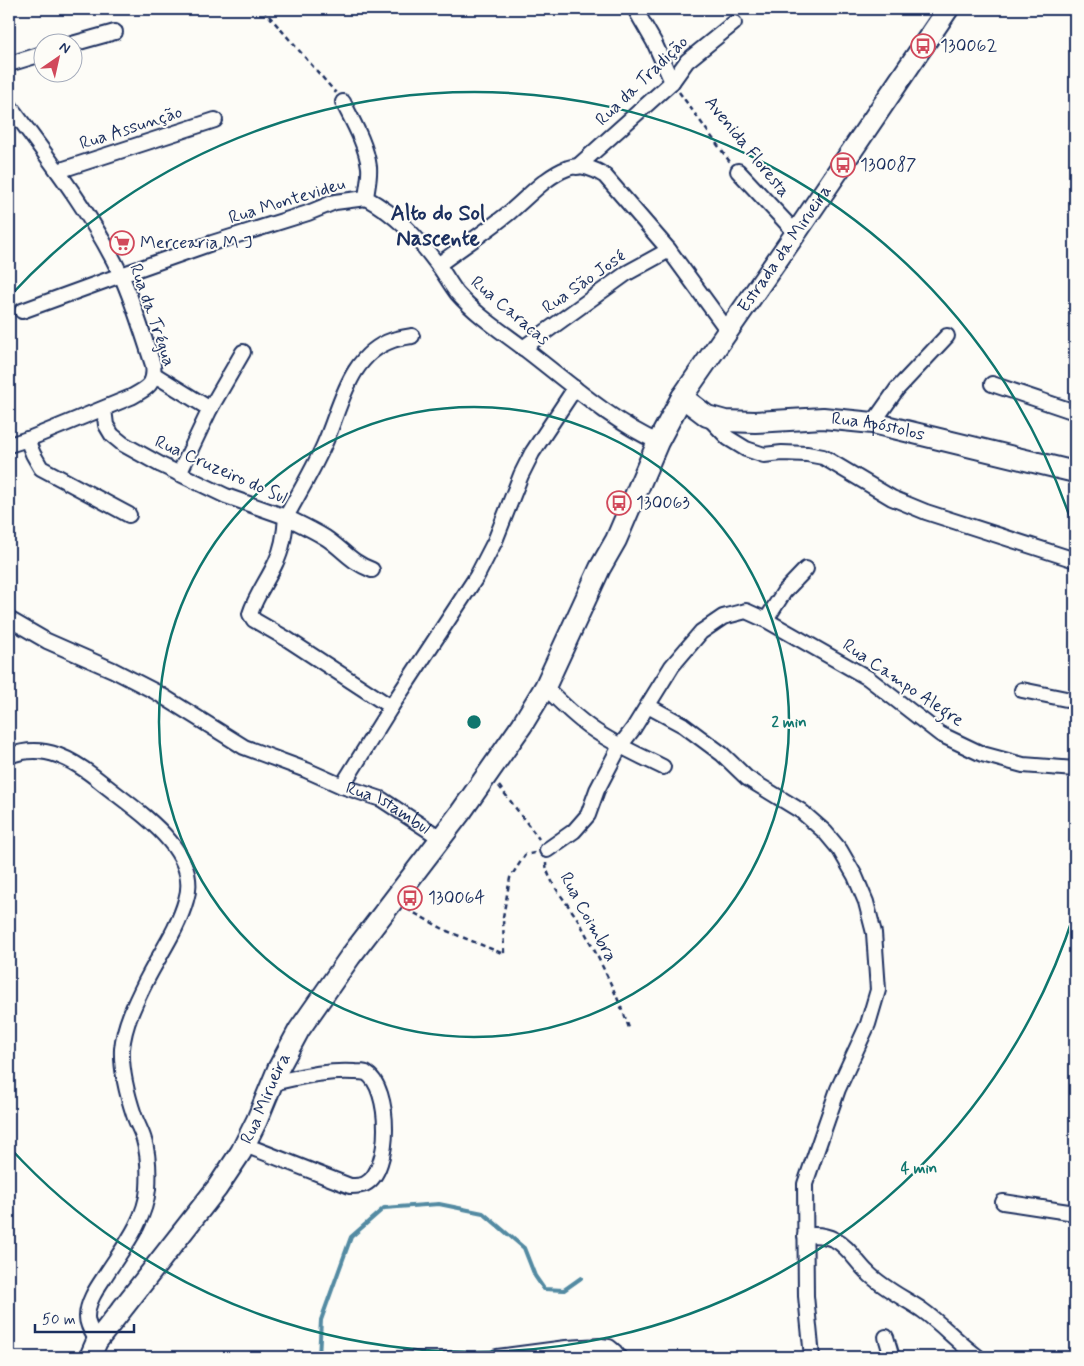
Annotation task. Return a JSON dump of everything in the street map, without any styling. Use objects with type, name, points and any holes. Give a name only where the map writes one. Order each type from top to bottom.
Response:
[{"type":"main road","name":"Estrada da Mirueira","points":[[658,442],[682,397],[948,9]]},
{"type":"main road","name":"Rua Apóstolos","points":[[682,397],[707,416],[725,421],[755,422],[824,418],[873,422],[1075,472]]},
{"type":"main road","name":"Rua Istambul","points":[[442,839],[522,725],[545,687],[600,568],[616,540],[658,442]]},
{"type":"main road","name":"Rua Mirueira","points":[[93,1349],[217,1188],[245,1145],[258,1120],[272,1083],[299,1030],[350,957],[442,839]]},
{"type":"street","points":[[635,9],[654,42],[672,82]]},
{"type":"street","name":"Rua da Tradição","points":[[577,167],[672,82],[687,61],[734,23]]},
{"type":"street","points":[[82,41],[115,32]]},
{"type":"street","points":[[9,64],[32,57]]},
{"type":"street","points":[[343,102],[362,142],[367,158],[369,169],[366,198]]},
{"type":"street","name":"Rua da Trégua","points":[[9,105],[58,171],[90,220],[121,274],[155,375],[146,389],[104,409],[9,445]]},
{"type":"street","name":"Rua Assunção","points":[[58,171],[215,120]]},
{"type":"street","points":[[438,265],[509,213],[550,178],[570,167],[584,167],[605,176],[669,250],[728,331]]},
{"type":"street","name":"Avenida Floresta","points":[[738,171],[796,233]]},
{"type":"street","name":"Rua Caracas","points":[[366,198],[398,218],[470,306],[575,388],[639,433],[658,442]]},
{"type":"street","name":"Rua Montevideu","points":[[22,311],[121,274],[308,213],[335,202],[366,198]]},
{"type":"street","name":"Rua São José","points":[[523,348],[627,273],[669,250]]},
{"type":"street","points":[[372,570],[359,565],[326,538],[286,517],[324,446],[349,380],[356,369],[368,355],[392,340],[412,336]]},
{"type":"street","points":[[873,422],[897,389],[947,336]]},
{"type":"street","points":[[179,474],[210,409],[243,352]]},
{"type":"street","points":[[155,375],[210,409]]},
{"type":"street","points":[[992,384],[1075,412]]},
{"type":"street","points":[[342,786],[391,707],[477,576],[495,541],[521,475],[532,453],[575,388]]},
{"type":"street","name":"Rua Cruzeiro do Sul","points":[[104,409],[106,425],[112,436],[123,444],[179,474],[226,496],[286,517],[285,536],[276,563],[253,604],[250,614],[254,620],[295,644],[391,707]]},
{"type":"street","points":[[707,416],[728,438],[746,449],[764,455],[782,453],[823,457],[892,498],[926,512],[1075,560]]},
{"type":"street","points":[[27,439],[41,468],[129,515]]},
{"type":"street","points":[[766,620],[784,592],[806,569]]},
{"type":"street","name":"Rua Campo Alegre","points":[[648,706],[672,666],[700,632],[724,618],[746,611],[766,620],[868,678],[940,734],[982,754],[1023,765],[1075,769]]},
{"type":"street","name":"Rua Istambul","points":[[9,619],[47,641],[113,670],[156,692],[244,747],[306,770],[342,786],[381,799],[442,839]]},
{"type":"street","points":[[545,687],[564,706],[592,729],[663,768]]},
{"type":"street","points":[[1022,690],[1071,700],[1075,703]]},
{"type":"street","points":[[547,850],[574,831],[588,815],[597,790],[620,746],[648,706],[683,725],[722,754],[747,778],[801,812],[825,832],[840,850],[856,876],[866,902],[874,933],[878,990],[868,1024],[838,1089],[805,1184],[806,1296],[812,1357]]},
{"type":"street","points":[[9,756],[37,750],[61,756],[85,769],[168,838],[182,857],[189,876],[187,899],[177,923],[136,999],[128,1020],[122,1048],[123,1074],[134,1116],[144,1140],[149,1178],[147,1195],[137,1225],[89,1304],[87,1316],[93,1349]]},
{"type":"street","points":[[245,1145],[350,1186],[365,1184],[376,1174],[385,1147],[386,1125],[376,1082],[366,1072],[337,1071],[272,1083]]},
{"type":"street","points":[[1003,1202],[1075,1213]]},
{"type":"street","points":[[805,1236],[818,1234],[835,1240],[848,1249],[868,1273],[887,1288],[923,1311],[978,1357]]},
{"type":"street","points":[[886,1337],[892,1357]]},
{"type":"street","points":[[497,1357],[566,1348],[601,1346],[610,1347],[619,1357]]},
{"type":"path","points":[[263,9],[343,102]]},
{"type":"path","name":"Avenida Floresta","points":[[672,82],[738,171]]},
{"type":"path","points":[[393,902],[447,931],[504,954],[503,917],[510,878],[525,855],[547,850],[490,772]]},
{"type":"path","name":"Rua Coimbra","points":[[547,850],[546,867],[556,888],[578,920],[601,963],[623,1009],[629,1028]]},
{"type":"waterway","points":[[319,1357],[321,1320],[351,1237],[384,1208],[439,1204],[483,1213],[524,1248],[535,1276],[544,1289],[564,1290],[581,1278]]},
{"type":"place","name":"130062","points":[[923,46]]},
{"type":"place","name":"130087","points":[[843,165]]},
{"type":"place","name":"Mercearia M J","points":[[122,243]]},
{"type":"place","name":"130063","points":[[619,503]]},
{"type":"place","name":"130064","points":[[410,898]]},
{"type":"district","name":"Alto do Sol Nascente","points":[[438,226]]}]
